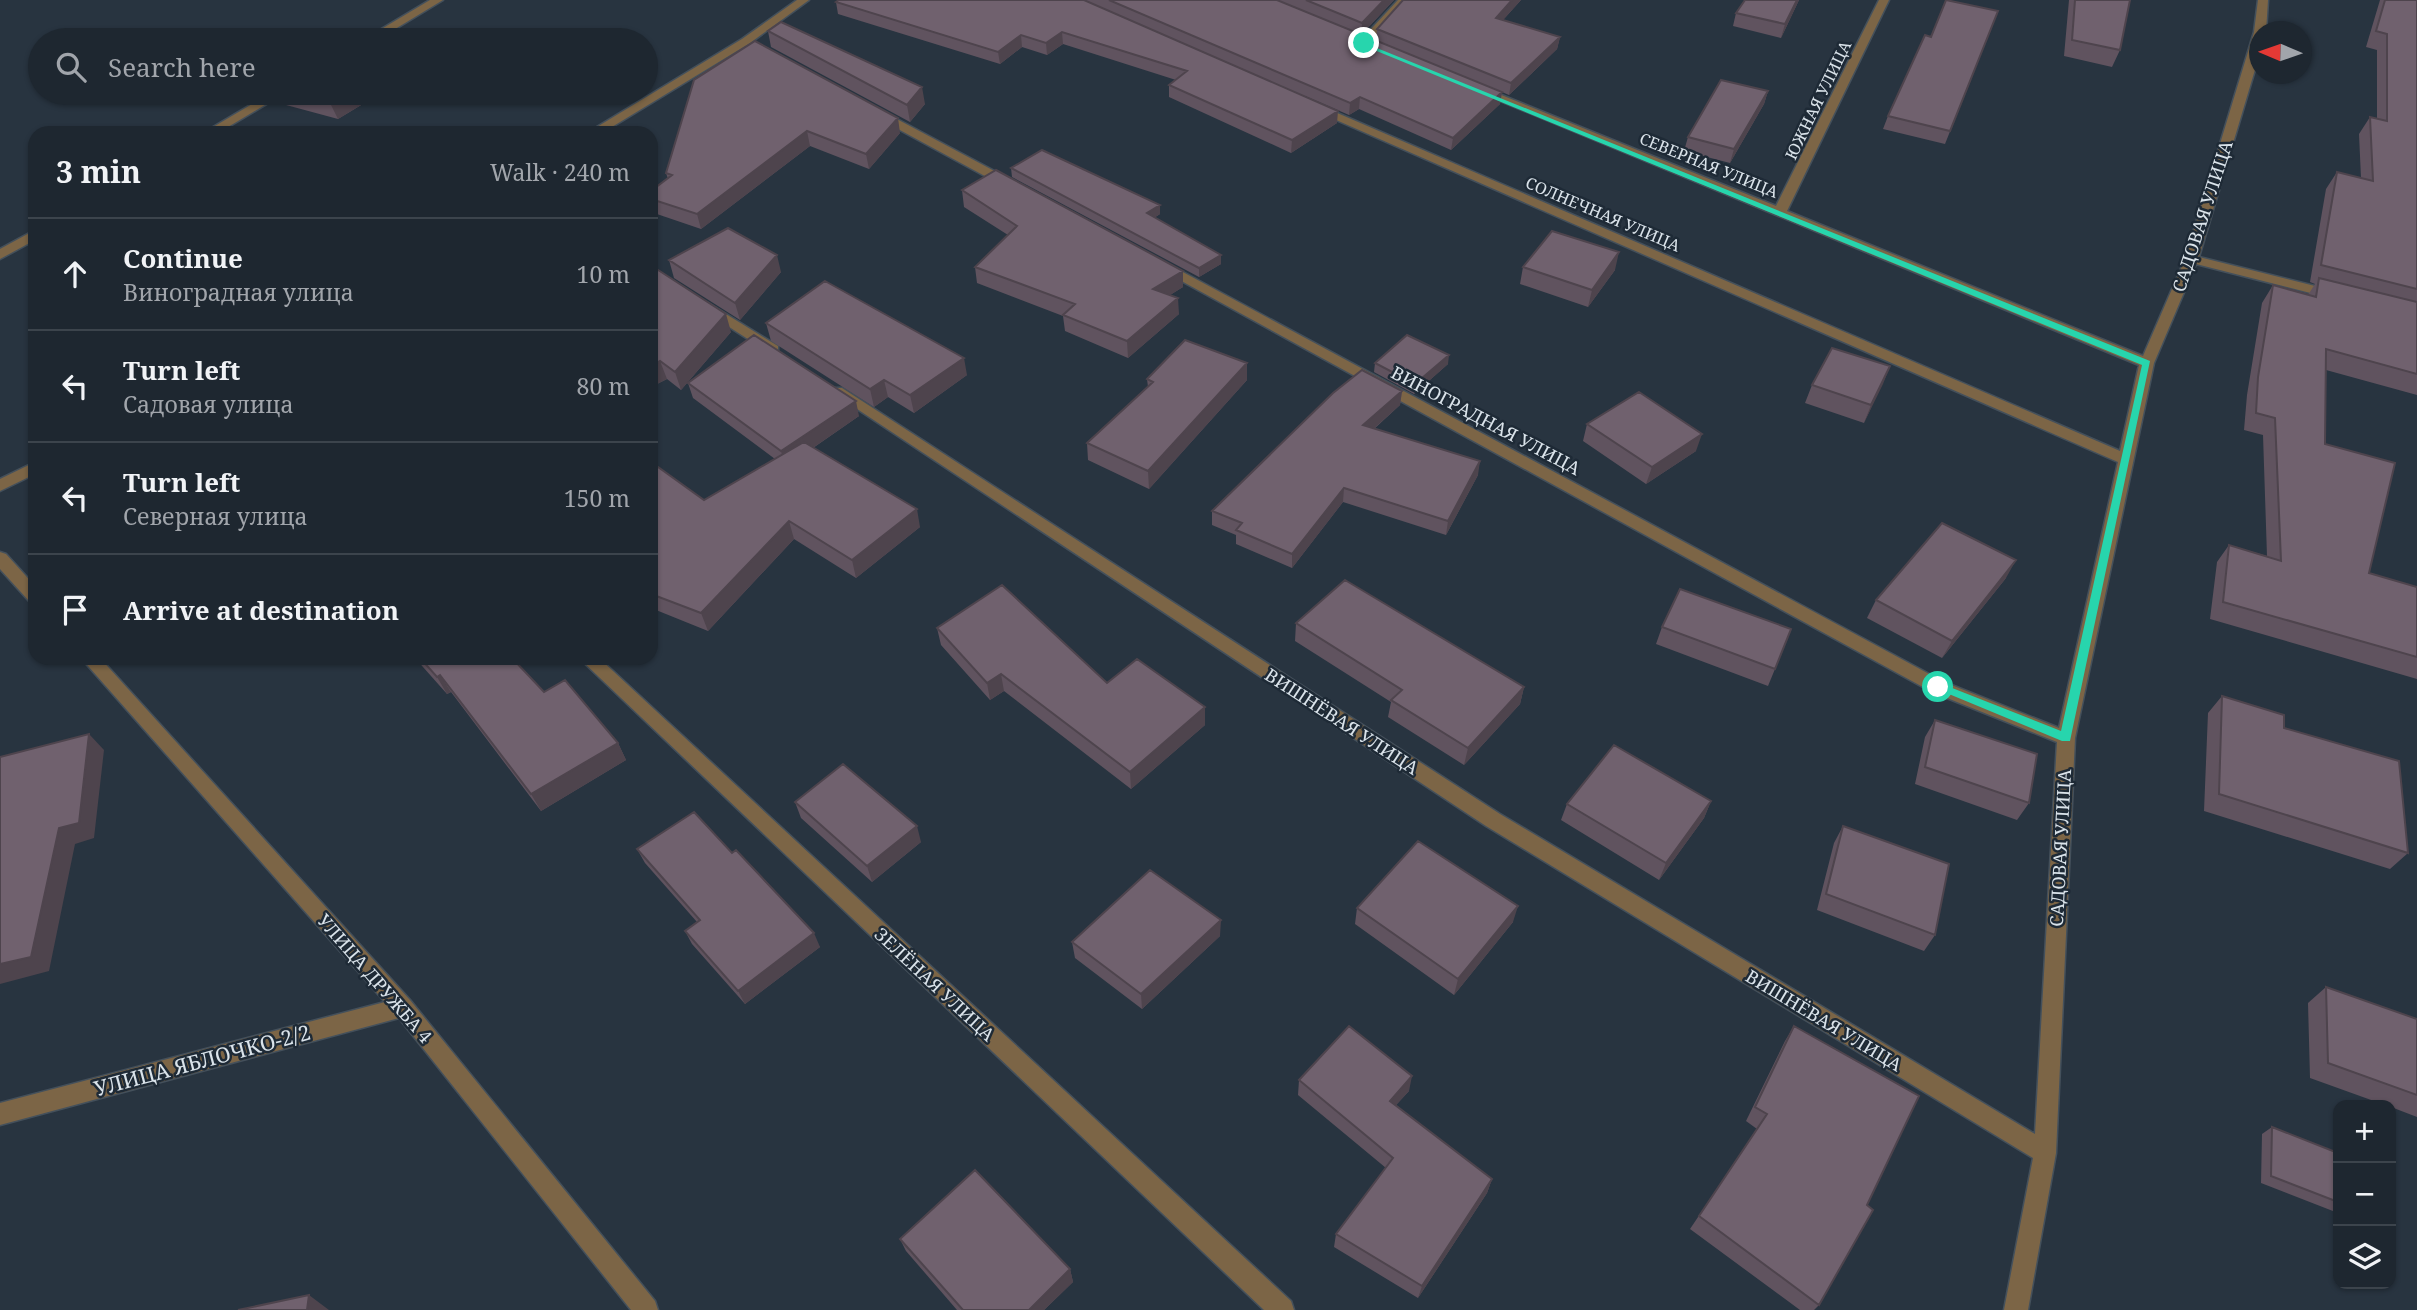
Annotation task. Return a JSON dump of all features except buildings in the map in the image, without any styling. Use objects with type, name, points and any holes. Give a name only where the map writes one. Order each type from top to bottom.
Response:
[{"type":"street","points":[[390,28],[438,0]]},
{"type":"street","points":[[658,97],[752,45],[804,0]]},
{"type":"street","points":[[1365,43],[1404,0]]},
{"type":"street","name":"ЮЖНАЯ УЛИЦА","points":[[1779,213],[1884,0]]},
{"type":"street","name":"САДОВАЯ УЛИЦА","points":[[2261,21],[2263,0]]},
{"type":"street","name":"САДОВАЯ УЛИЦА","points":[[2016,1310],[2045,1153],[2066,738],[2147,363],[2192,259],[2249,69]]},
{"type":"street","name":"СЕВЕРНАЯ УЛИЦА","points":[[1465,84],[2147,363]]},
{"type":"street","points":[[221,126],[258,105]]},
{"type":"street","points":[[606,126],[644,105]]},
{"type":"street","name":"СОЛНЕЧНАЯ УЛИЦА","points":[[1309,105],[2127,460]]},
{"type":"street","points":[[869,108],[1029,195]]},
{"type":"street","points":[[0,255],[28,238]]},
{"type":"street","points":[[2192,259],[2351,299]]},
{"type":"street","name":"ВИНОГРАДНАЯ УЛИЦА","points":[[1152,261],[1938,687],[2066,738]]},
{"type":"street","points":[[698,300],[791,361]]},
{"type":"street","name":"ВИШНЁВАЯ УЛИЦА","points":[[827,384],[1493,820],[2045,1153]]},
{"type":"street","points":[[0,486],[28,471]]},
{"type":"street","points":[[0,558],[28,589]]},
{"type":"street","name":"УЛИЦА ДРУЖБА 4","points":[[96,665],[403,1007],[646,1310]]},
{"type":"street","name":"ЗЕЛЁНАЯ УЛИЦА","points":[[595,665],[1282,1310]]},
{"type":"street","name":"УЛИЦА ЯБЛОЧКО-2/2","points":[[0,1114],[403,1007]]},
{"type":"route","points":[[1364,43],[2147,363],[2066,738],[1938,687]]}]
